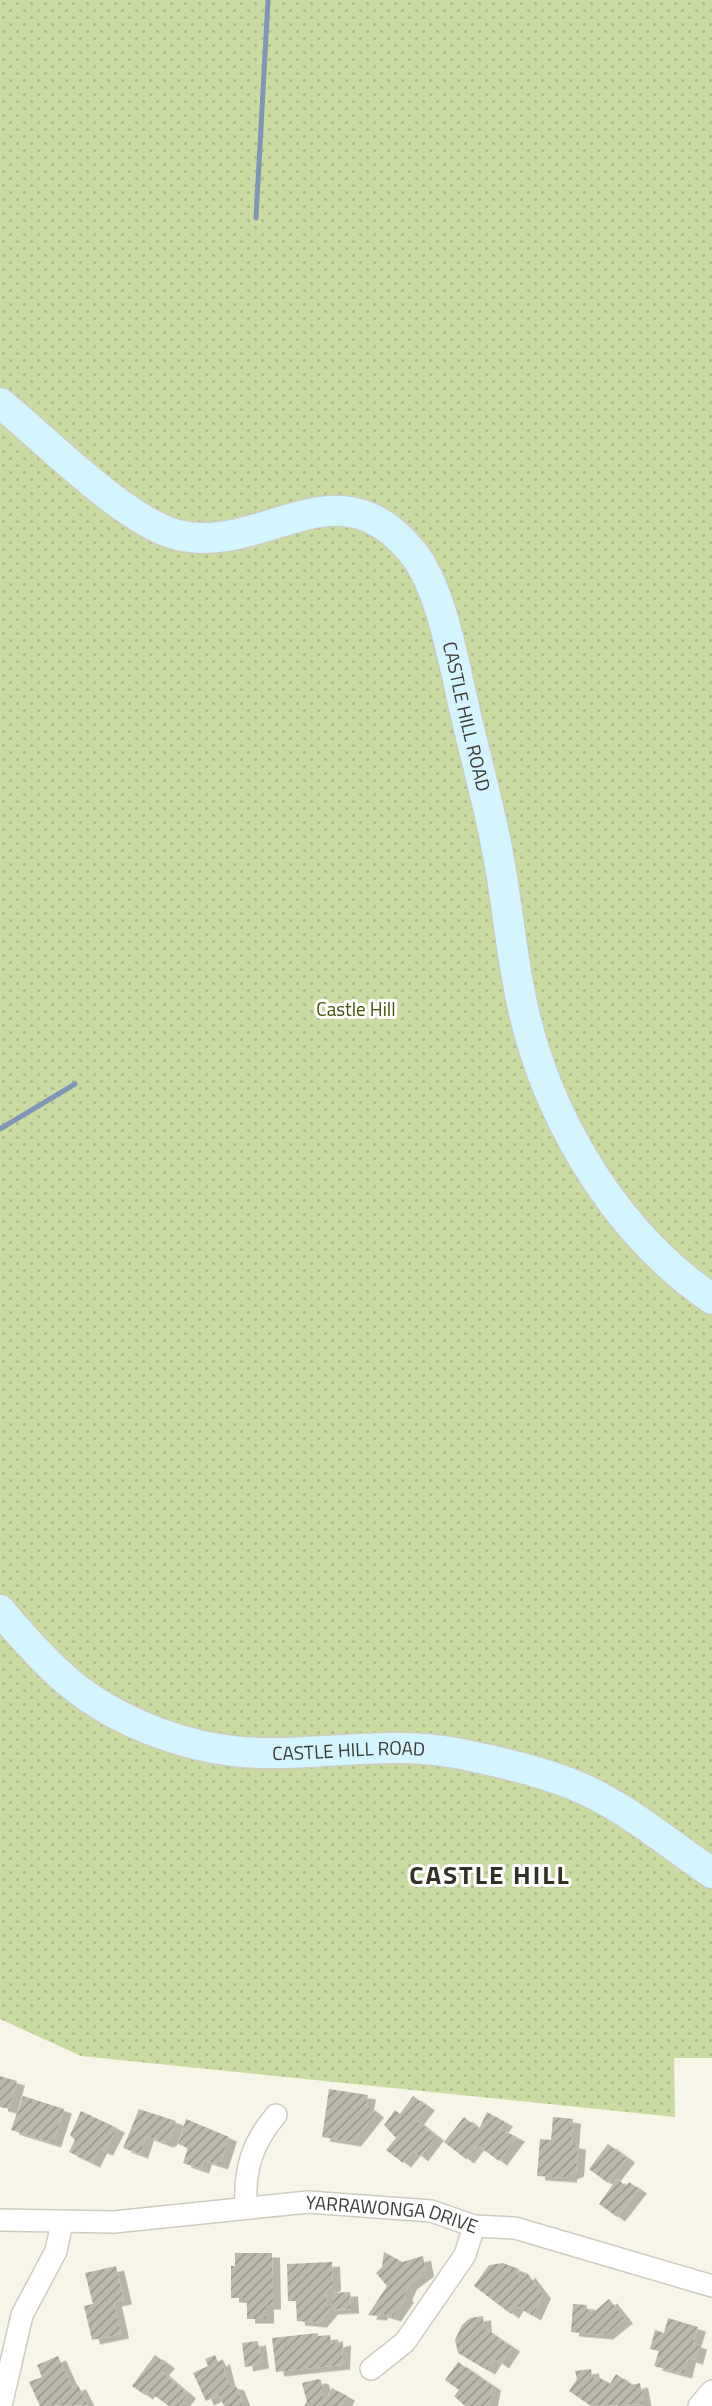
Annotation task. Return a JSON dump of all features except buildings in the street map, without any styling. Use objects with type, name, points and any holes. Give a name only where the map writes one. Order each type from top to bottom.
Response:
[{"type":"main road","name":"CASTLE HILL ROAD","points":[[0,403],[146,523],[176,534],[206,539],[238,535],[302,513],[349,510],[390,525],[416,556],[430,583],[450,647],[497,848],[518,985],[543,1074],[567,1129],[598,1184],[663,1257],[712,1299]]},
{"type":"main road","name":"CASTLE HILL ROAD","points":[[0,1610],[66,1681],[147,1727],[197,1745],[236,1752],[412,1747],[495,1762],[575,1785],[637,1820],[712,1873]]},
{"type":"street","points":[[246,2207],[245,2188],[250,2155],[260,2134],[276,2115]]},
{"type":"street","name":"YARRAWONGA DRIVE","points":[[0,2220],[114,2222],[308,2202],[431,2211],[474,2226],[515,2228],[712,2286]]},
{"type":"street","points":[[1,2406],[22,2315],[56,2251],[62,2223]]},
{"type":"street","points":[[371,2370],[405,2342],[465,2255],[474,2226]]},
{"type":"street","points":[[699,2406],[712,2391]]},
{"type":"green space","name":"Castle Hill","points":[[0,0],[712,0],[712,2058],[674,2058],[675,2117],[81,2056],[0,2019]]},
{"type":"waterway","points":[[256,218],[268,0]]},
{"type":"waterway","points":[[0,1129],[75,1084]]},
{"type":"district","name":"CASTLE HILL","points":[[490,1875]]}]
